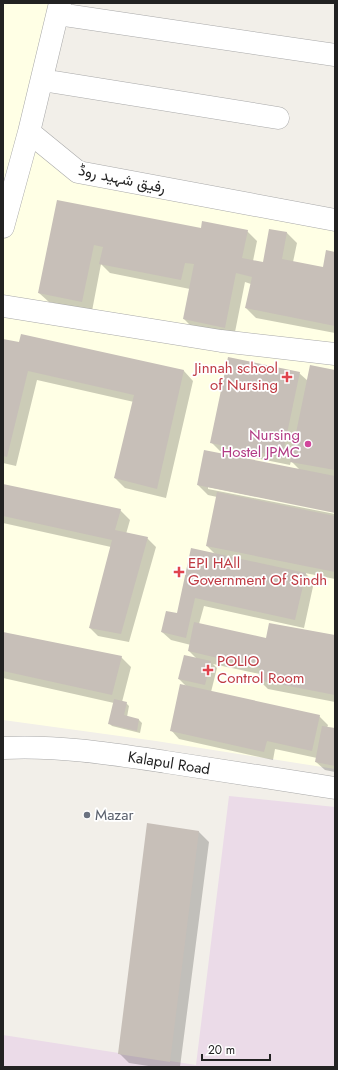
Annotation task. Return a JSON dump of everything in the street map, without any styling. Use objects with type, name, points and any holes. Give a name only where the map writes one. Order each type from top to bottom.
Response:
[{"type":"street","points":[[3,227],[29,132],[59,9],[335,55]]},
{"type":"street","points":[[42,80],[278,118]]},
{"type":"street","name":"رفیق شہید روڈ","points":[[29,132],[78,172],[335,220]]},
{"type":"street","points":[[3,306],[222,342],[335,354]]},
{"type":"street","name":"Kalapul Road","points":[[3,748],[37,748],[109,754],[335,788]]},
{"type":"shaded area","points":[[3,3],[58,3],[29,132],[78,172],[335,223],[335,769],[156,741],[3,720]]},
{"type":"shaded area","points":[[229,796],[335,807],[335,1067],[3,1067],[3,1035],[196,1065]]},
{"type":"building","points":[[57,200],[201,228],[202,221],[248,230],[242,258],[263,262],[269,229],[287,232],[282,259],[323,267],[326,250],[335,252],[335,326],[245,308],[252,277],[236,273],[225,328],[183,319],[194,264],[185,263],[181,280],[99,264],[103,247],[94,245],[82,302],[38,293]]},
{"type":"building","points":[[21,334],[184,370],[157,489],[114,478],[134,395],[28,371],[7,457],[3,456],[3,339],[19,342]]},
{"type":"building","points":[[228,357],[300,372],[282,457],[210,443]]},
{"type":"building","points":[[310,365],[335,370],[335,470],[290,462]]},
{"type":"building","points":[[204,450],[335,476],[335,513],[197,485]]},
{"type":"building","points":[[3,484],[121,509],[115,530],[148,537],[121,634],[89,628],[112,540],[3,516]]},
{"type":"building","points":[[217,492],[335,516],[335,572],[206,546]]},
{"type":"building","points":[[191,548],[306,573],[295,620],[195,598],[186,638],[161,632],[166,611],[177,613]]},
{"type":"building","points":[[194,622],[266,638],[269,623],[335,635],[335,695],[258,680],[260,668],[188,651]]},
{"type":"building","points":[[3,632],[122,656],[112,695],[3,671]]},
{"type":"building","points":[[184,655],[211,661],[205,685],[178,679]]},
{"type":"building","points":[[180,684],[320,715],[312,751],[267,741],[264,752],[170,731]]},
{"type":"building","points":[[114,699],[127,702],[124,715],[139,719],[137,731],[108,724]]},
{"type":"building","points":[[322,726],[335,728],[335,766],[315,762]]},
{"type":"building","points":[[147,823],[199,831],[170,1062],[118,1054]]},
{"type":"place","name":"Jinnah school of Nursing","points":[[287,377]]},
{"type":"place","name":"Nursing Hostel JPMC","points":[[308,444]]},
{"type":"place","name":"EPI HAll Government Of Sindh","points":[[179,572]]},
{"type":"place","name":"POLIO Control Room","points":[[208,670]]},
{"type":"place","name":"Mazar","points":[[87,815]]}]
